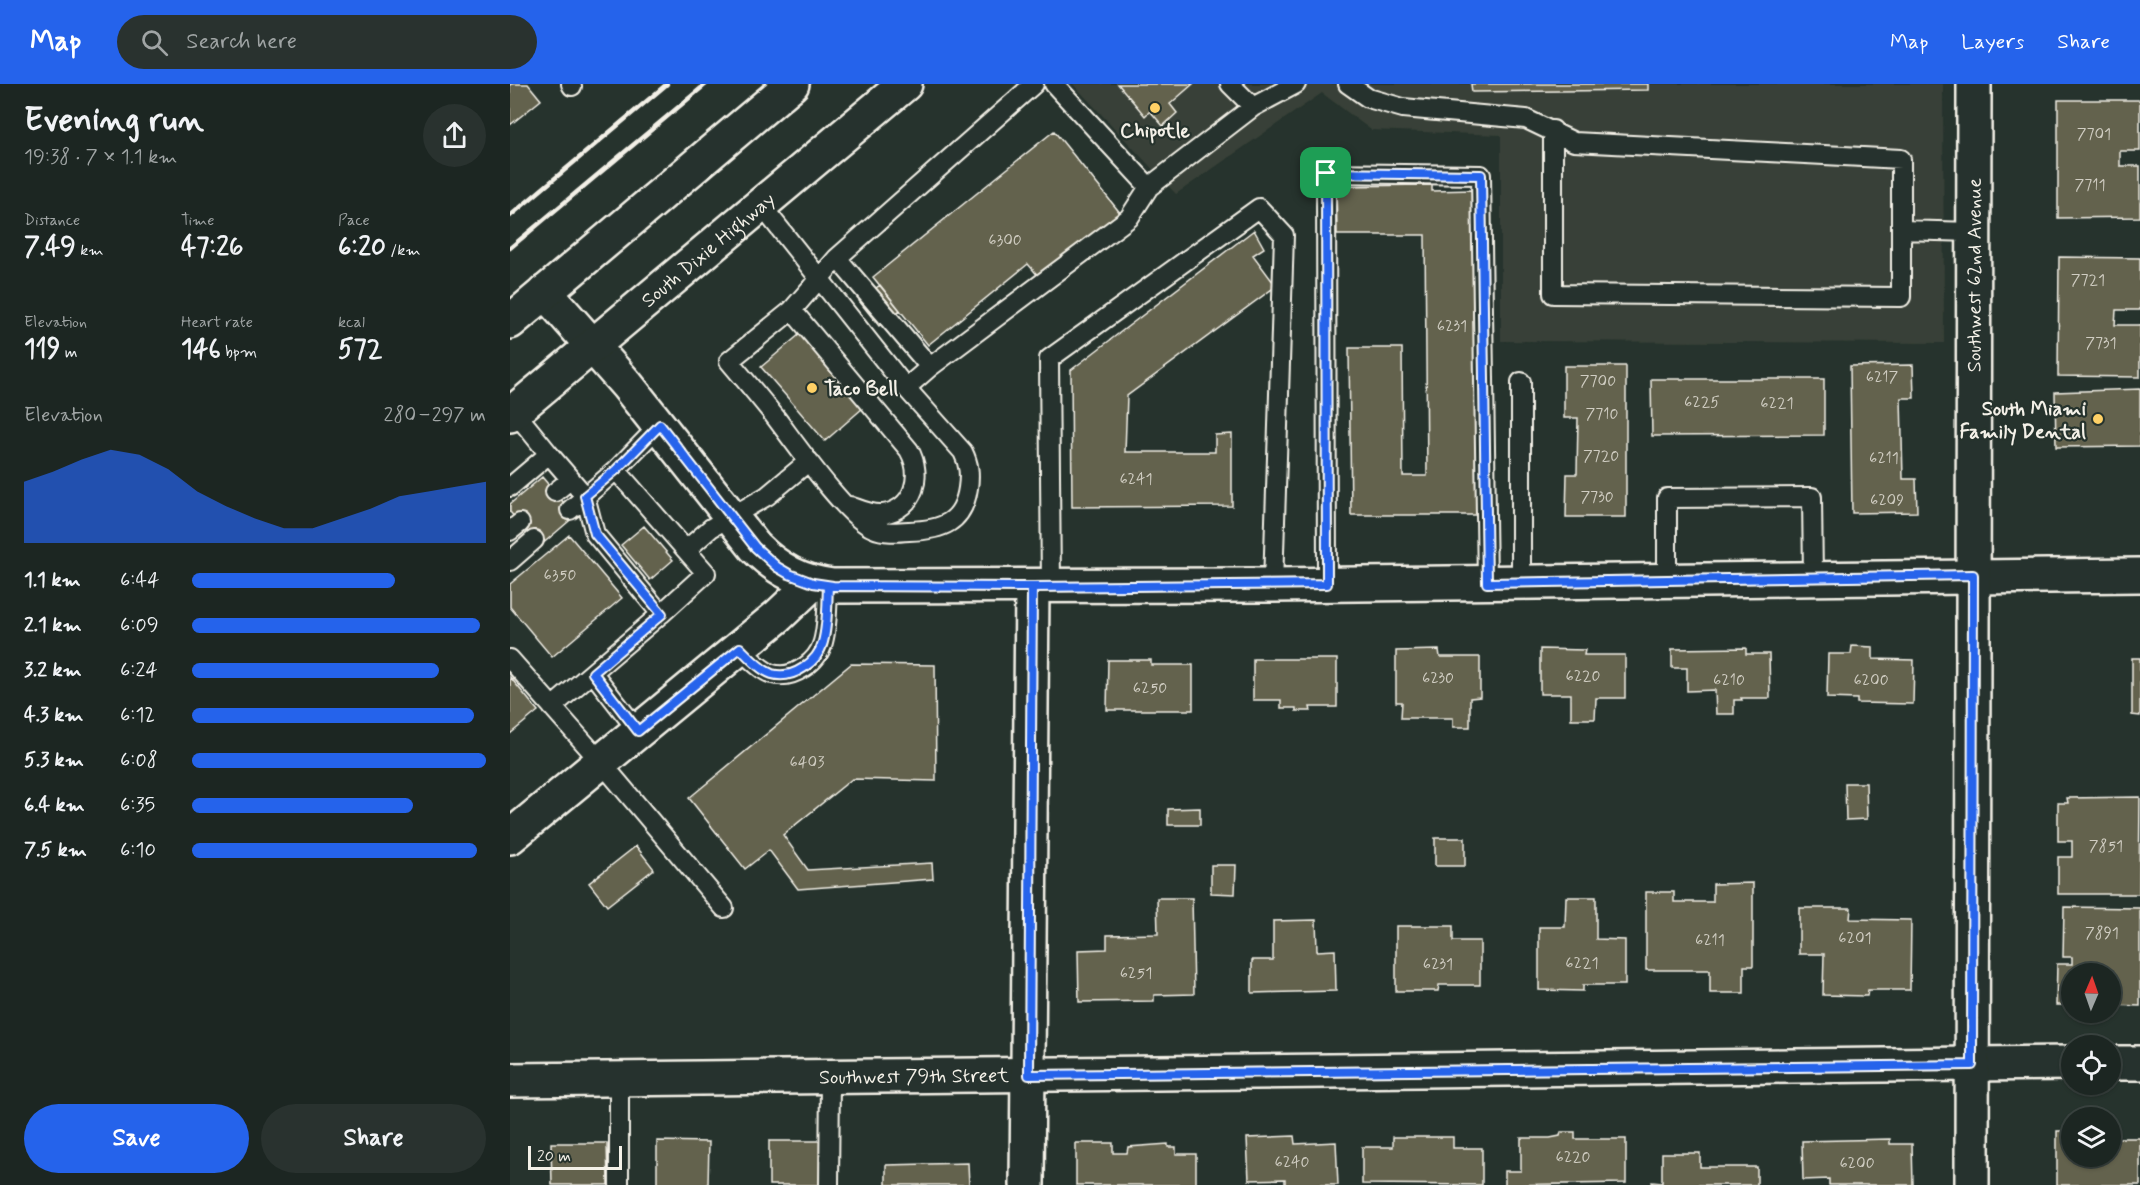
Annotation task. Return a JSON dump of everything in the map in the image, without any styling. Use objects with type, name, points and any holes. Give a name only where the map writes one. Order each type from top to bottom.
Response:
[{"type":"main road","points":[[510,322],[792,84]]},
{"type":"main road","name":"South Dixie Highway","points":[[512,413],[905,84]]},
{"type":"main road","name":"Southwest 62nd Avenue","points":[[1972,1185],[1974,84]]},
{"type":"main road","points":[[545,292],[660,425],[755,547],[789,574],[820,584],[1042,587],[1973,575],[2140,575]]},
{"type":"main road","points":[[510,837],[820,584]]},
{"type":"main road","points":[[1027,1185],[1042,587]]},
{"type":"main road","name":"Southwest 79th Street","points":[[510,1080],[2061,1063]]},
{"type":"main road","points":[[2121,1063],[2140,1063]]},
{"type":"lane","points":[[761,205],[818,279],[906,388],[963,452],[970,478],[967,497],[960,513],[946,524],[931,529],[894,532],[874,529],[862,523],[843,503],[729,361],[792,310],[818,279],[837,258],[1034,84]]},
{"type":"lane","points":[[1054,84],[1149,186]]},
{"type":"lane","points":[[1230,84],[1253,107]]},
{"type":"lane","points":[[906,388],[930,367],[1129,218],[1149,186],[1253,107],[1296,84]]},
{"type":"lane","points":[[1348,84],[1368,98],[1403,108],[1526,118],[1553,130],[1574,142],[1901,159],[1901,297],[1553,294],[1553,130]]},
{"type":"lane","points":[[1327,584],[1326,173],[1481,175],[1487,583]]},
{"type":"lane","points":[[1042,587],[1049,359],[1259,208],[1284,235],[1273,585]]},
{"type":"lane","points":[[1901,230],[1973,231]]},
{"type":"lane","points":[[837,258],[930,367]]},
{"type":"lane","points":[[792,310],[909,450],[916,466],[916,483],[912,495],[905,504],[895,510],[884,514],[870,514],[843,503]]},
{"type":"lane","points":[[1521,382],[1521,582]]},
{"type":"lane","points":[[512,413],[585,496],[595,534],[662,614]]},
{"type":"lane","points":[[570,510],[616,470],[660,425]]},
{"type":"lane","points":[[510,487],[549,454]]},
{"type":"lane","points":[[687,549],[711,528],[767,496],[809,461]]},
{"type":"lane","points":[[552,707],[662,614],[706,573],[616,470]]},
{"type":"lane","points":[[555,492],[570,480]]},
{"type":"lane","points":[[1667,580],[1667,498],[1812,496],[1813,578]]},
{"type":"lane","points":[[510,561],[534,540]]},
{"type":"lane","points":[[740,648],[757,664],[774,675],[785,675],[806,667],[823,645],[826,628],[820,584]]},
{"type":"lane","points":[[510,659],[601,762],[724,908]]},
{"type":"lane","points":[[593,673],[638,731]]},
{"type":"lane","points":[[829,1185],[830,1077]]},
{"type":"lane","points":[[619,1079],[620,1185]]},
{"type":"shaded area","points":[[1073,84],[1943,84],[1944,343],[1501,341],[1501,135],[1371,130],[1322,93],[1176,194]]},
{"type":"building","points":[[510,84],[528,84],[541,100],[510,125]]},
{"type":"building","name":"Chipotle","points":[[1118,84],[1193,84],[1170,104],[1177,113],[1163,126],[1150,111],[1145,116]]},
{"type":"building","points":[[1471,84],[1648,84],[1648,90],[1472,92]]},
{"type":"building","points":[[2058,100],[2140,100],[2140,151],[2120,151],[2120,166],[2140,166],[2140,217],[2058,218]]},
{"type":"building","points":[[1054,131],[1121,214],[1040,278],[1028,264],[928,345],[873,277]]},
{"type":"building","points":[[1432,185],[1432,191],[1474,190],[1477,515],[1351,515],[1349,348],[1402,348],[1403,476],[1427,476],[1425,235],[1337,235],[1336,186]]},
{"type":"building","points":[[1254,230],[1264,248],[1253,255],[1276,286],[1127,396],[1125,452],[1215,452],[1215,435],[1232,434],[1232,506],[1072,507],[1071,370]]},
{"type":"building","points":[[2059,257],[2140,258],[2140,310],[2116,310],[2115,325],[2140,325],[2140,377],[2058,376]]},
{"type":"building","points":[[880,285],[900,310],[879,326],[859,301]]},
{"type":"building","name":"Taco Bell","points":[[800,334],[863,408],[825,441],[761,367]]},
{"type":"building","points":[[1913,365],[1914,398],[1901,398],[1903,479],[1916,479],[1917,512],[1852,513],[1850,366]]},
{"type":"building","points":[[1564,366],[1626,366],[1626,517],[1566,517],[1567,474],[1577,474],[1578,418],[1564,418]]},
{"type":"building","points":[[1651,379],[1824,379],[1824,435],[1652,436]]},
{"type":"building","name":"South Miami Family Dental","points":[[2140,389],[2140,446],[2056,447],[2055,392]]},
{"type":"building","points":[[542,477],[575,516],[540,546],[510,512],[510,504]]},
{"type":"building","points":[[644,526],[673,560],[650,580],[621,545]]},
{"type":"building","points":[[569,535],[622,598],[552,657],[510,607],[510,584]]},
{"type":"building","points":[[1852,646],[1873,647],[1873,659],[1914,660],[1913,704],[1857,703],[1857,699],[1827,698],[1828,654],[1851,654]]},
{"type":"building","points":[[1746,648],[1746,654],[1769,654],[1770,698],[1734,700],[1734,714],[1716,714],[1715,690],[1687,691],[1687,668],[1672,668],[1672,649]]},
{"type":"building","points":[[1540,649],[1585,650],[1584,655],[1625,655],[1625,698],[1596,698],[1595,719],[1571,719],[1571,694],[1540,694]]},
{"type":"building","points":[[1439,650],[1440,657],[1480,657],[1480,697],[1470,698],[1470,727],[1453,727],[1453,718],[1401,718],[1402,702],[1396,702],[1396,651]]},
{"type":"building","points":[[2132,658],[2140,658],[2140,716],[2132,715]]},
{"type":"building","points":[[1253,659],[1337,659],[1337,707],[1310,707],[1311,711],[1296,711],[1296,708],[1281,708],[1281,700],[1253,700]]},
{"type":"building","points":[[1108,660],[1151,660],[1151,665],[1193,665],[1193,710],[1107,710]]},
{"type":"building","points":[[851,664],[935,665],[936,781],[852,779],[783,835],[808,870],[932,863],[933,879],[798,889],[769,850],[745,869],[689,798]]},
{"type":"building","points":[[510,677],[538,711],[510,734]]},
{"type":"building","points":[[1845,783],[1866,783],[1867,819],[1846,820]]},
{"type":"building","points":[[2140,797],[2139,894],[2058,894],[2058,857],[2072,857],[2072,841],[2058,841],[2058,803],[2068,803],[2067,798]]},
{"type":"building","points":[[1200,808],[1200,825],[1168,825],[1168,809]]},
{"type":"building","points":[[1435,838],[1465,838],[1465,866],[1435,866]]},
{"type":"building","points":[[636,846],[654,869],[607,906],[589,883]]},
{"type":"building","points":[[1211,865],[1236,865],[1235,894],[1211,893]]},
{"type":"building","points":[[1753,883],[1753,966],[1744,966],[1744,993],[1710,993],[1710,970],[1646,970],[1646,892],[1674,892],[1674,902],[1713,902],[1713,884]]},
{"type":"building","points":[[1566,897],[1596,897],[1596,939],[1625,940],[1625,985],[1583,985],[1583,991],[1539,990],[1539,927],[1565,927]]},
{"type":"building","points":[[1157,898],[1192,898],[1194,994],[1154,995],[1154,1001],[1079,1002],[1078,950],[1107,949],[1107,935],[1158,934]]},
{"type":"building","points":[[2064,907],[2140,908],[2140,1006],[2121,1005],[2121,963],[2072,963],[2072,957],[2063,957]]},
{"type":"building","points":[[1799,908],[1851,908],[1850,919],[1911,920],[1910,990],[1868,990],[1867,996],[1823,995],[1824,954],[1799,954]]},
{"type":"building","points":[[1316,920],[1317,951],[1335,950],[1336,991],[1252,993],[1252,960],[1273,960],[1273,921]]},
{"type":"building","points":[[1396,926],[1453,926],[1453,941],[1480,941],[1480,985],[1439,985],[1438,991],[1396,991]]},
{"type":"building","points":[[2057,964],[2061,964],[2061,1005],[2056,1005]]},
{"type":"building","points":[[2057,1131],[2061,1131],[2061,1167],[2121,1167],[2121,1138],[2140,1138],[2140,1185],[2057,1185]]},
{"type":"building","points":[[1561,1132],[1575,1132],[1575,1139],[1626,1139],[1626,1183],[1505,1185],[1505,1171],[1521,1171],[1521,1138],[1550,1138],[1560,1136]]},
{"type":"building","points":[[1294,1136],[1295,1144],[1336,1142],[1338,1185],[1285,1185],[1285,1179],[1249,1180],[1247,1138]]},
{"type":"building","points":[[1393,1137],[1453,1137],[1453,1148],[1482,1148],[1482,1185],[1362,1184],[1362,1147],[1393,1147]]},
{"type":"building","points":[[1890,1139],[1890,1144],[1912,1144],[1913,1185],[1829,1185],[1829,1179],[1803,1180],[1802,1141]]},
{"type":"building","points":[[657,1141],[709,1142],[708,1185],[657,1185]]},
{"type":"building","points":[[769,1141],[822,1141],[822,1185],[769,1185]]},
{"type":"building","points":[[551,1143],[607,1143],[608,1185],[552,1185]]},
{"type":"building","points":[[1076,1143],[1113,1143],[1113,1153],[1127,1153],[1128,1147],[1168,1144],[1168,1147],[1176,1147],[1176,1154],[1196,1154],[1196,1185],[1076,1185]]},
{"type":"building","points":[[1662,1153],[1700,1153],[1700,1167],[1757,1167],[1757,1185],[1652,1185],[1652,1182],[1662,1183]]},
{"type":"building","points":[[968,1163],[969,1185],[886,1185],[886,1165]]},
{"type":"railway","points":[[510,216],[667,84]]},
{"type":"railway","points":[[510,248],[706,84]]},
{"type":"place","name":"Chipotle","points":[[1155,108]]},
{"type":"place","name":"Taco Bell","points":[[812,388]]},
{"type":"place","name":"South Miami Family Dental","points":[[2098,419]]},
{"type":"route","points":[[1326,173],[1327,584],[1032,587],[899,587],[833,586],[813,583],[777,567],[755,547],[660,425],[616,470],[585,496],[595,534],[662,614],[593,673],[638,731],[740,648],[757,664],[774,675],[785,675],[806,667],[823,645],[828,586],[833,586],[1032,587],[1029,1075],[1972,1065],[1973,575],[1487,583],[1481,175],[1326,173]]}]
